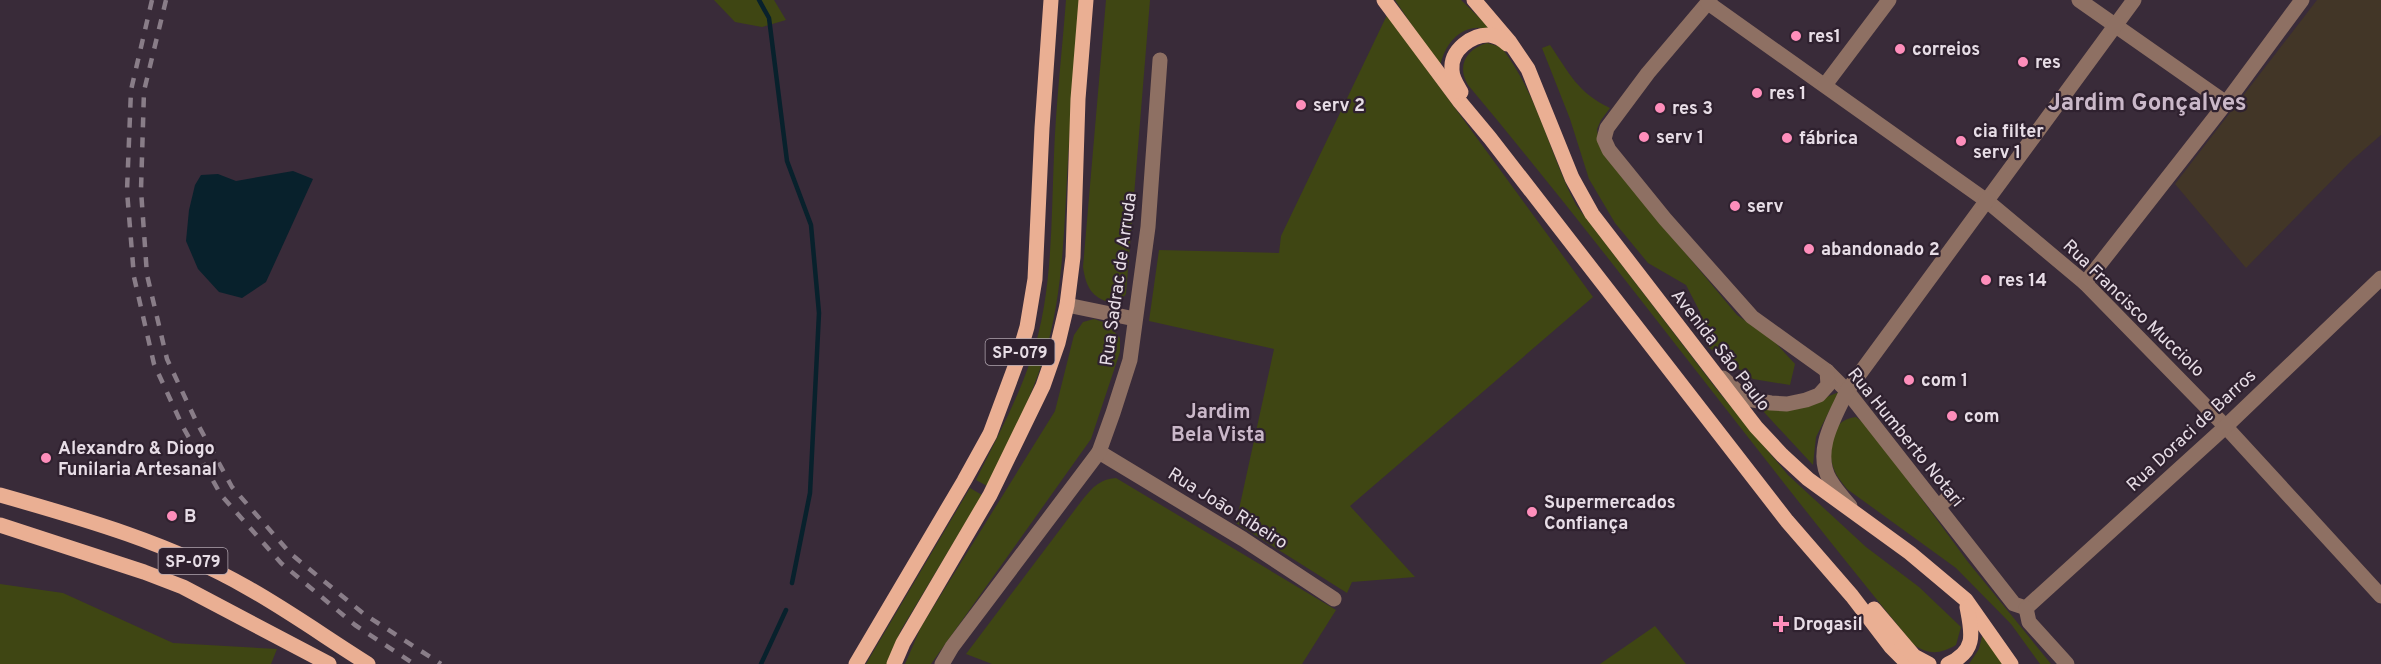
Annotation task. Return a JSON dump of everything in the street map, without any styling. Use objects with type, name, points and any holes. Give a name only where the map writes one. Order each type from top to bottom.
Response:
[{"type":"main road","name":"SP-079","points":[[856,664],[990,434],[1027,327],[1035,279],[1051,0]]},
{"type":"main road","name":"SP-079","points":[[894,664],[903,644],[990,495],[1043,386],[1054,353],[1067,305],[1072,257],[1078,99],[1086,0]]},
{"type":"main road","points":[[1384,0],[1460,102],[1774,506],[1852,596],[1891,647],[1908,664]]},
{"type":"main road","name":"Avenida São Paulo","points":[[1474,0],[1509,41],[1528,69],[1572,178],[1592,214],[1707,365],[1782,455],[1808,479],[1910,553],[1966,600],[2011,664]]},
{"type":"main road","points":[[1490,138],[1454,80],[1451,68],[1456,53],[1476,36],[1492,35],[1506,42],[1528,69]]},
{"type":"main road","name":"SP-079","points":[[0,495],[126,533],[208,567],[249,588],[368,664]]},
{"type":"main road","name":"SP-079","points":[[0,525],[183,587],[329,664]]},
{"type":"main road","points":[[1810,548],[1828,555],[1914,656],[1929,664]]},
{"type":"main road","points":[[1948,664],[1958,660],[1970,646],[1971,629],[1966,600]]},
{"type":"street","points":[[1825,85],[1889,0]]},
{"type":"street","points":[[2079,0],[2226,103]]},
{"type":"street","points":[[1853,511],[1828,478],[1822,453],[1830,426],[1847,391],[2134,0]]},
{"type":"street","points":[[2085,283],[2226,103],[2302,0]]},
{"type":"street","name":"Rua Francisco Mucciolo","points":[[1709,1],[1987,201],[2085,283],[2225,426],[2381,596]]},
{"type":"street","name":"Rua Humberto Notari","points":[[1709,1],[1648,73],[1607,128],[1604,139],[1609,150],[1752,317],[1827,371],[1847,391],[2014,604],[2026,608],[2029,622],[2067,664]]},
{"type":"street","name":"Rua Sadrac de Arruda","points":[[942,664],[952,647],[1099,452],[1130,360],[1148,227],[1160,60]]},
{"type":"street","name":"Rua Doraci de Barros","points":[[2026,608],[2225,426],[2381,278]]},
{"type":"street","points":[[1067,305],[1135,319]]},
{"type":"street","points":[[1707,365],[1740,393],[1754,400],[1787,404],[1819,395],[1828,385],[1827,371]]},
{"type":"street","name":"Rua Joāo Ribeiro","points":[[1099,452],[1243,539],[1334,598]]},
{"type":"street","points":[[1938,507],[1950,496]]},
{"type":"shaded area","points":[[2317,0],[2381,0],[2381,135],[2351,161],[2246,268],[2175,184]]},
{"type":"green space","points":[[714,0],[774,0],[786,20],[762,27],[735,22]]},
{"type":"green space","points":[[1066,0],[1081,0],[1062,259],[1056,308],[1044,357],[1032,390],[987,486],[976,480],[1006,420],[1025,375],[1038,335],[1043,310],[1050,258],[1055,136]]},
{"type":"green space","points":[[1106,0],[1150,0],[1126,294],[1121,300],[1111,303],[1094,294],[1086,280],[1083,267]]},
{"type":"green space","points":[[1395,0],[1461,0],[1492,30],[1473,28],[1457,35],[1446,49],[1440,67]]},
{"type":"green space","points":[[1387,15],[1593,297],[1350,506],[1415,577],[1352,582],[1347,593],[1236,523],[1274,349],[1149,321],[1159,250],[1279,253],[1281,236]]},
{"type":"green space","points":[[1487,43],[1501,47],[1525,84],[1576,205],[1718,391],[1788,475],[1866,547],[1919,587],[1961,627],[1956,645],[1935,652],[1914,645],[1468,85],[1463,71],[1465,59],[1474,49]]},
{"type":"green space","points":[[1550,45],[1582,89],[1610,108],[1597,129],[1599,143],[1618,172],[1737,315],[1773,340],[1795,364],[1790,385],[1753,379],[1708,347],[1700,312],[1686,285],[1648,263],[1615,223],[1589,179],[1570,119],[1542,48]]},
{"type":"green space","points":[[1094,319],[1106,323],[1120,338],[1120,352],[1091,439],[931,664],[905,664],[921,627],[1055,411],[1074,335],[1083,322]]},
{"type":"green space","points":[[1839,392],[1816,437],[1813,465],[1762,410],[1807,405]]},
{"type":"green space","points":[[1856,417],[1869,427],[1968,562],[2051,664],[2040,664],[2011,624],[1956,568],[1847,489],[1836,474],[1830,447],[1835,430],[1840,424]]},
{"type":"green space","points":[[1116,478],[1336,610],[1302,664],[992,664],[966,654],[1087,495],[1101,482]]},
{"type":"green space","points":[[970,488],[982,495],[901,630],[887,664],[866,664]]},
{"type":"green space","points":[[0,584],[63,593],[173,643],[277,649],[271,664],[0,664]]},
{"type":"green space","points":[[1655,626],[1686,664],[1600,664]]},
{"type":"green space","points":[[1983,632],[2009,664],[1969,664],[1979,649]]},
{"type":"water","points":[[293,171],[313,179],[266,282],[242,298],[219,292],[198,269],[186,241],[189,210],[195,185],[201,175],[218,174],[236,181]]},
{"type":"waterway","points":[[759,0],[769,18],[787,161],[811,225],[819,313],[810,493],[792,583]]},
{"type":"waterway","points":[[761,664],[786,610]]},
{"type":"railway","points":[[152,0],[131,90],[127,191],[134,277],[154,364],[183,427],[221,495],[281,563],[355,625],[414,664]]},
{"type":"railway","points":[[166,0],[144,91],[141,190],[147,275],[167,359],[196,421],[232,487],[291,554],[364,614],[441,664]]},
{"type":"place","name":"res1","points":[[1796,36]]},
{"type":"place","name":"correios","points":[[1900,49]]},
{"type":"place","name":"res","points":[[2023,62]]},
{"type":"place","name":"res 1","points":[[1757,93]]},
{"type":"place","name":"serv 2","points":[[1301,105]]},
{"type":"place","name":"res 3","points":[[1660,108]]},
{"type":"place","name":"serv 1","points":[[1644,137]]},
{"type":"place","name":"fábrica","points":[[1787,138]]},
{"type":"place","name":"cia filter serv 1","points":[[1961,141]]},
{"type":"place","name":"serv","points":[[1735,206]]},
{"type":"place","name":"abandonado 2","points":[[1809,249]]},
{"type":"place","name":"res 14","points":[[1986,280]]},
{"type":"place","name":"com 1","points":[[1909,380]]},
{"type":"place","name":"com","points":[[1952,416]]},
{"type":"place","name":"Alexandro & Diogo Funilaria Artesanal","points":[[46,458]]},
{"type":"place","name":"Supermercados Confiança","points":[[1532,512]]},
{"type":"place","name":"B","points":[[172,516]]},
{"type":"place","name":"Drogasil","points":[[1781,624]]},
{"type":"district","name":"Jardim Gonçalves","points":[[2147,102]]},
{"type":"district","name":"Jardim Bela Vista","points":[[1218,422]]}]
